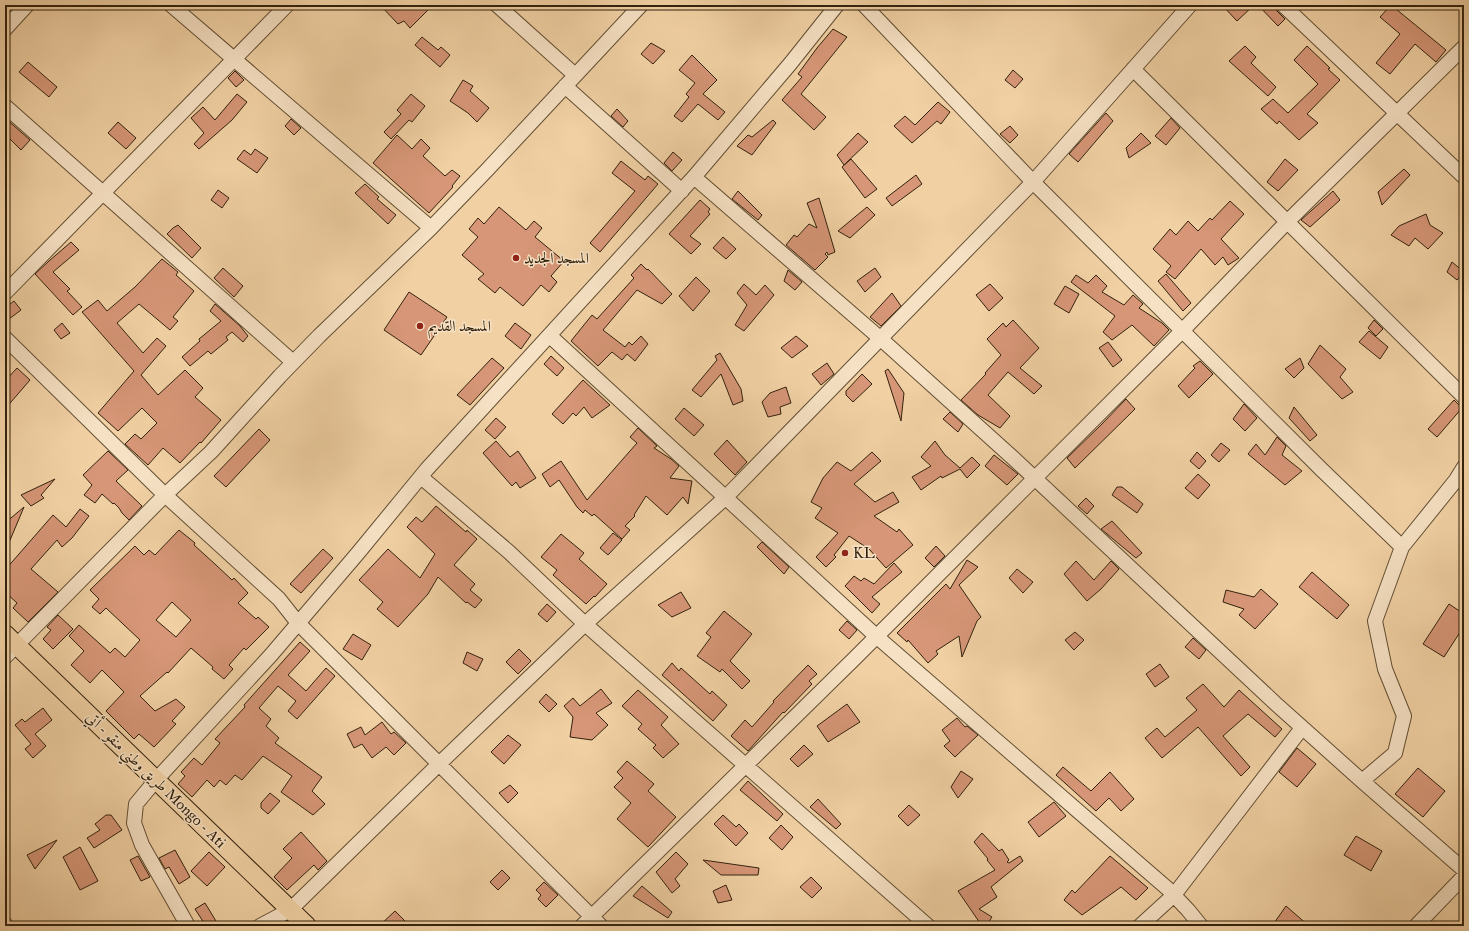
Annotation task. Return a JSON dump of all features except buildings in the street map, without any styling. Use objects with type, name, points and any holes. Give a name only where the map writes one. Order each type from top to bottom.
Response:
[{"type":"main road","name":"طريق وطني منقو - أتي Mongo - Ati","points":[[9,646],[156,780],[307,926]]},
{"type":"street","points":[[5,29],[27,5]]},
{"type":"street","points":[[171,5],[431,228]]},
{"type":"street","points":[[5,293],[287,5]]},
{"type":"street","points":[[497,5],[575,75]]},
{"type":"street","points":[[9,646],[211,452],[293,362],[431,228],[641,5]]},
{"type":"street","points":[[188,926],[142,845],[134,823],[136,804],[156,780],[272,655],[421,477],[682,191],[838,5]]},
{"type":"street","points":[[864,5],[1034,182],[1321,469],[1402,547]]},
{"type":"street","points":[[260,926],[290,910],[585,624],[726,498],[1034,182],[1190,5]]},
{"type":"street","points":[[1283,5],[1464,176]]},
{"type":"street","points":[[5,338],[165,495],[279,599],[298,624],[439,764],[592,923],[745,766],[1183,330],[1287,222],[1464,47]]},
{"type":"street","points":[[1133,69],[1464,397]]},
{"type":"street","points":[[565,86],[682,191]]},
{"type":"street","points":[[5,106],[293,362]]},
{"type":"street","points":[[694,177],[881,340],[1034,478],[1302,728],[1464,870]]},
{"type":"street","points":[[550,336],[876,636],[1174,895],[1201,926]]},
{"type":"street","points":[[1362,781],[1395,753],[1404,716],[1385,669],[1375,621],[1402,547],[1456,480],[1464,467]]},
{"type":"street","points":[[421,477],[509,552],[585,624],[928,926]]},
{"type":"street","points":[[1140,926],[1174,895],[1302,728]]},
{"type":"street","points":[[1416,926],[1464,876]]},
{"type":"place","name":"المسجد الجديد","points":[[516,258]]},
{"type":"place","name":"المسجد القديم","points":[[420,326]]},
{"type":"place","name":"KL","points":[[845,553]]}]
